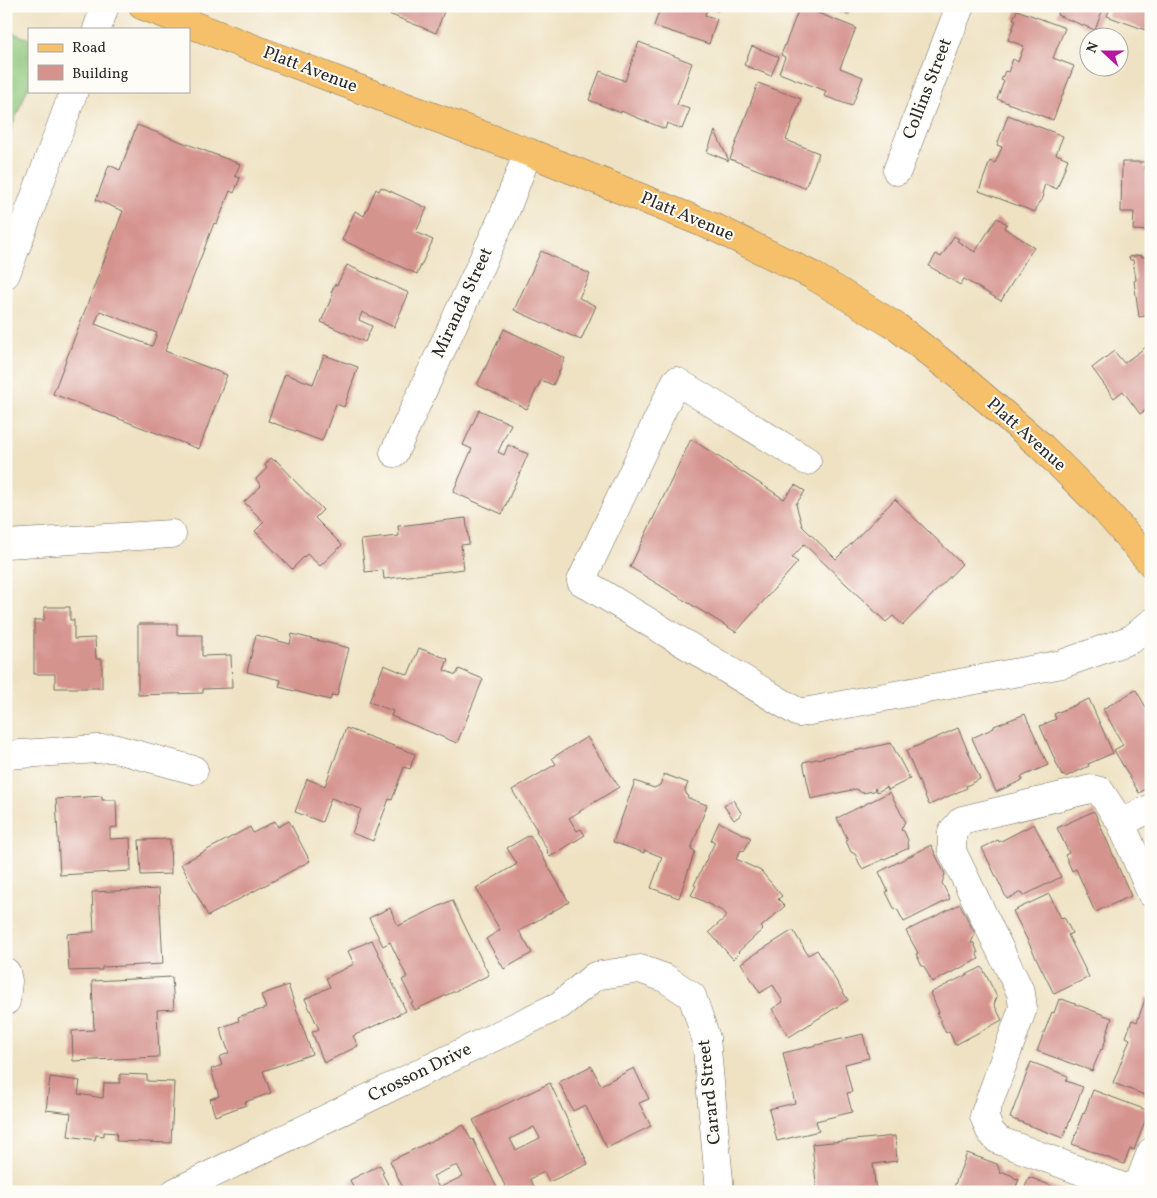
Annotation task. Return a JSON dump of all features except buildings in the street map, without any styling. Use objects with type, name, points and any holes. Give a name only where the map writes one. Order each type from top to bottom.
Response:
[{"type":"main road","name":"Platt Avenue","points":[[143,6],[528,152],[718,228],[812,275],[898,327],[963,379],[1041,446],[1106,511],[1151,563]]},
{"type":"street","points":[[97,28],[106,6]]},
{"type":"street","name":"Collins Street","points":[[897,171],[960,6]]},
{"type":"street","points":[[6,274],[74,92]]},
{"type":"street","name":"Miranda Street","points":[[394,453],[505,212],[528,152]]},
{"type":"street","points":[[807,461],[676,381],[581,581],[799,713],[1062,664],[1132,639],[1151,623]]},
{"type":"street","points":[[6,544],[172,534]]},
{"type":"street","points":[[6,755],[113,748],[194,770]]},
{"type":"street","points":[[1151,893],[1121,823],[1100,791],[1091,790],[962,820],[952,832],[952,851],[1021,993],[1022,1008],[984,1116],[990,1131],[998,1140],[1126,1188],[1139,1183],[1151,1152]]},
{"type":"street","points":[[1121,823],[1151,808]]},
{"type":"street","name":"Crosson Drive","points":[[175,1192],[560,1005],[595,976],[640,969],[665,978]]},
{"type":"street","points":[[6,972],[8,981],[6,1001]]},
{"type":"street","name":"Carard Street","points":[[665,978],[692,996],[706,1038],[720,1192]]},
{"type":"green space","points":[[6,30],[28,39],[28,87],[6,142]]}]
